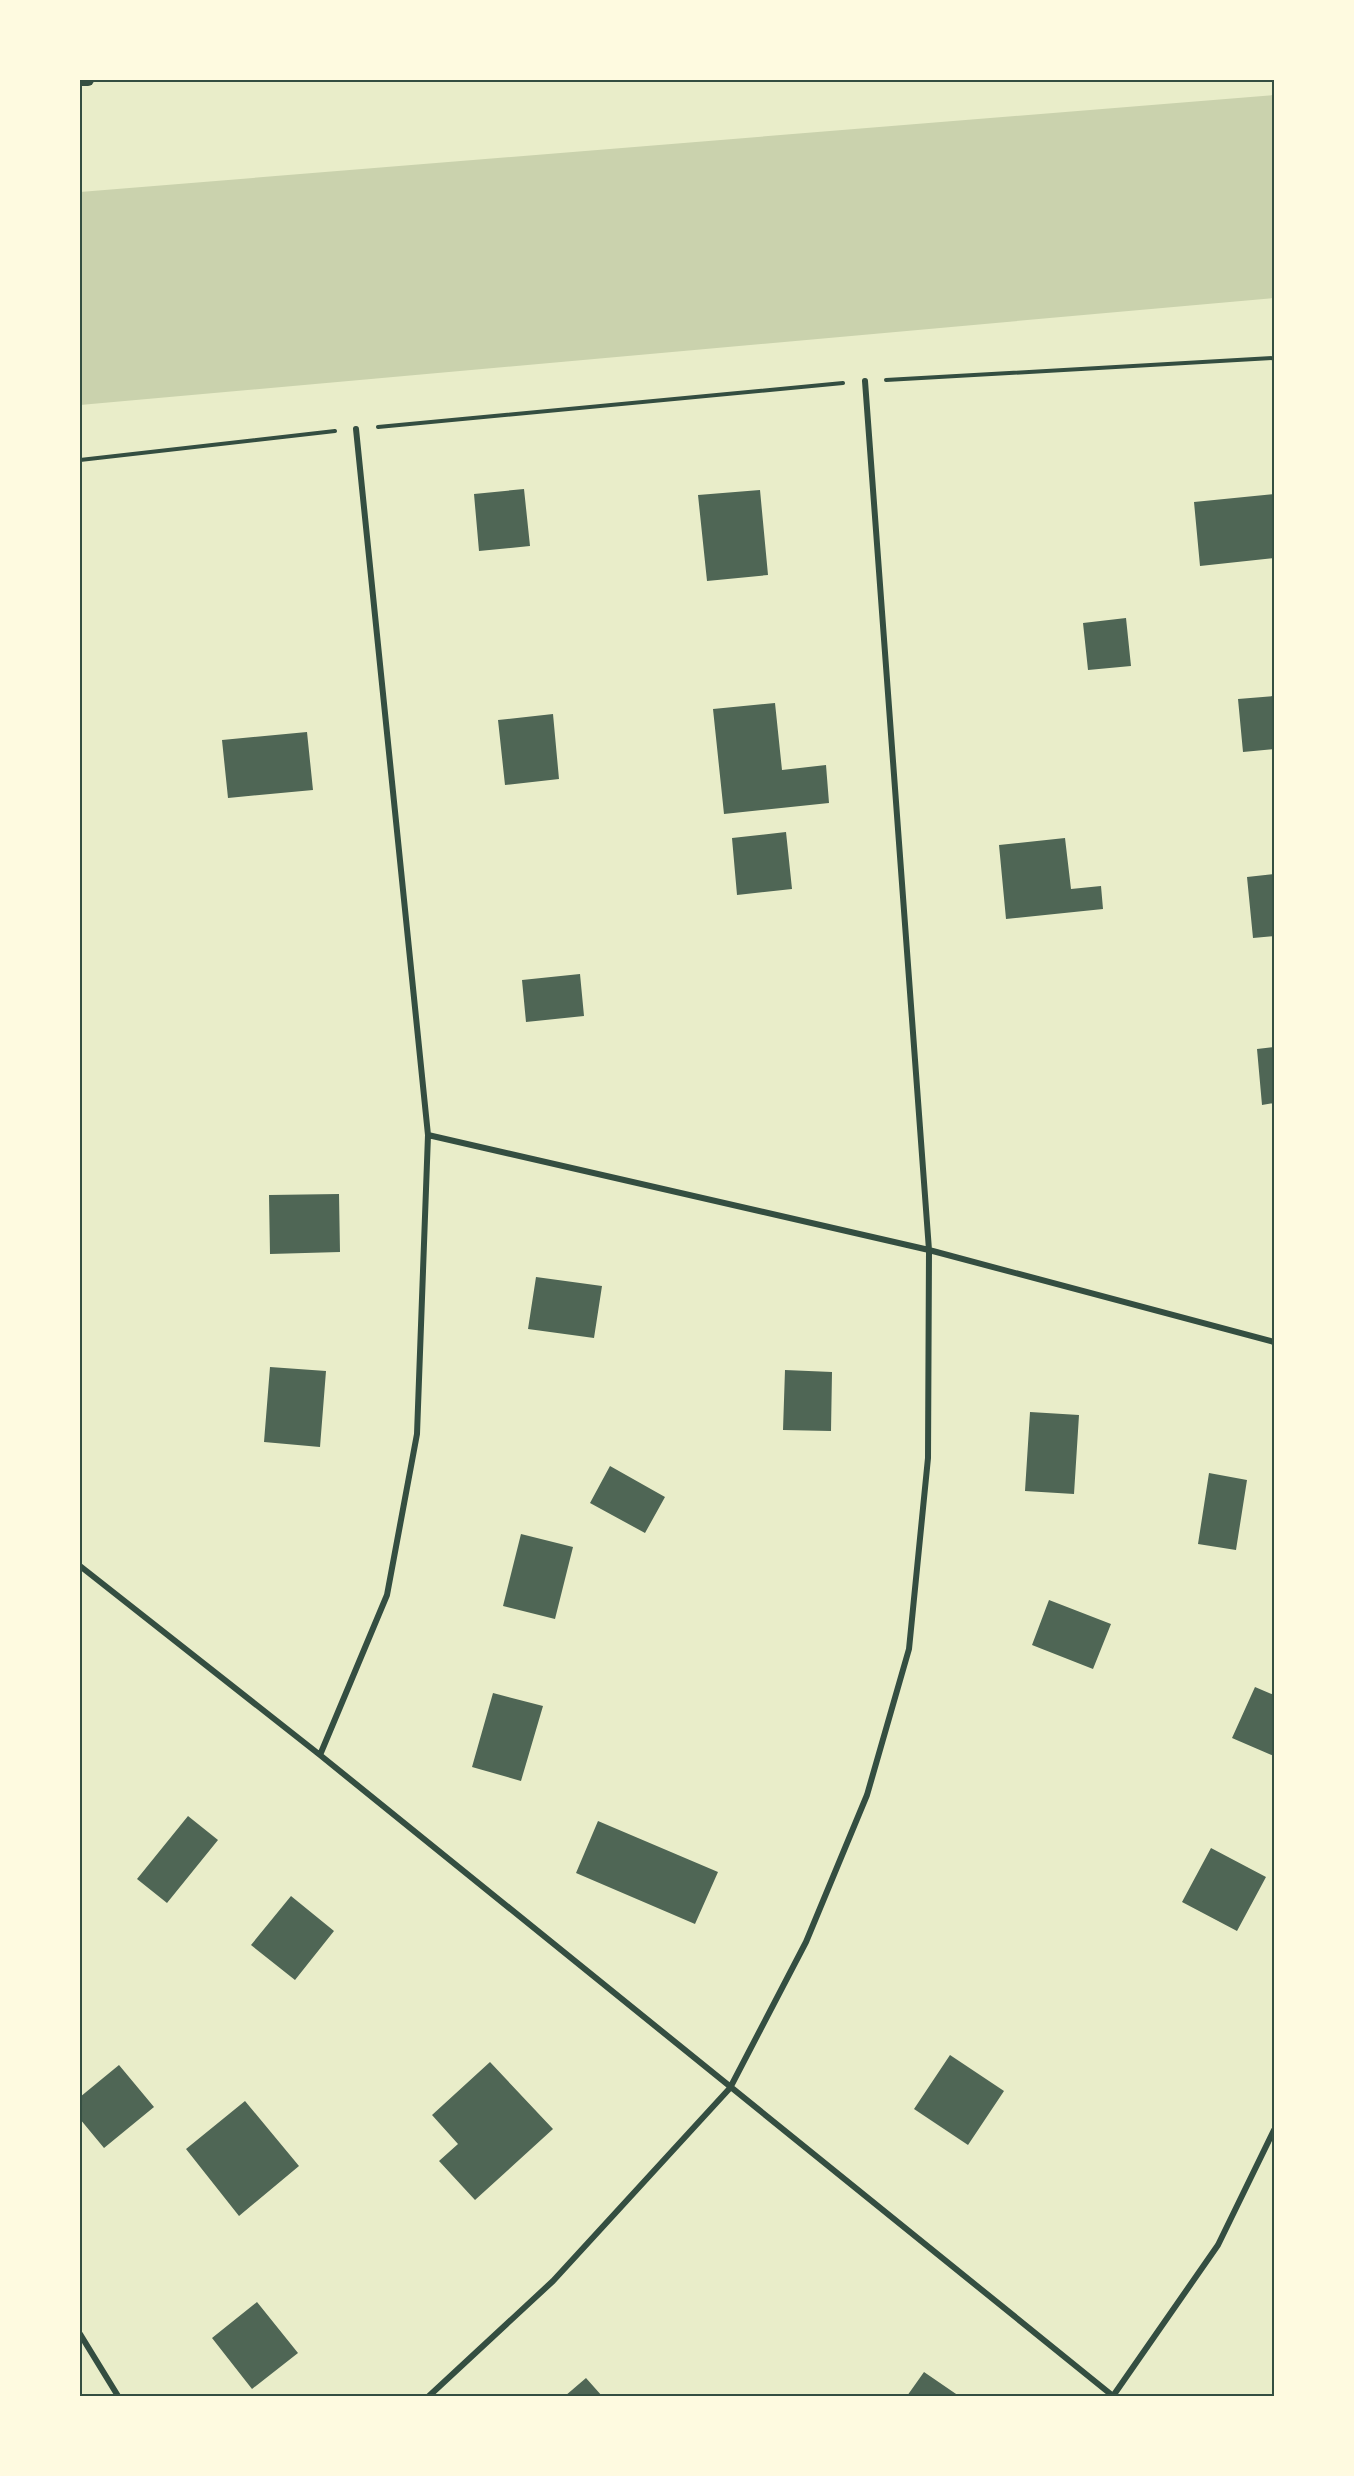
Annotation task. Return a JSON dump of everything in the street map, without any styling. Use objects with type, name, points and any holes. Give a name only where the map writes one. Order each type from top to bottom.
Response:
[{"type":"main road","points":[[80,80],[88,80]]},
{"type":"street","points":[[429,2397],[553,2281],[730,2088],[807,1942],[867,1795],[909,1649],[928,1458],[929,1250],[865,381]]},
{"type":"street","points":[[320,1755],[387,1594],[417,1434],[428,1135],[356,429]]},
{"type":"street","points":[[428,1135],[929,1250],[1275,1342]]},
{"type":"street","points":[[80,1566],[320,1755],[1113,2396],[1218,2245],[1275,2130]]},
{"type":"street","points":[[81,2339],[118,2397]]},
{"type":"path","points":[[80,460],[356,429],[865,381],[1275,358]]},
{"type":"green space","points":[[1274,95],[1274,298],[80,405],[80,192]]},
{"type":"building","points":[[524,489],[530,546],[479,551],[474,494]]},
{"type":"building","points":[[760,490],[768,575],[707,581],[698,495]]},
{"type":"building","points":[[1274,494],[1274,558],[1200,566],[1194,502]]},
{"type":"building","points":[[1126,618],[1131,666],[1088,670],[1083,623]]},
{"type":"building","points":[[1274,696],[1274,749],[1243,752],[1238,699]]},
{"type":"building","points":[[775,703],[782,770],[826,765],[829,803],[724,814],[713,709]]},
{"type":"building","points":[[553,714],[559,779],[505,785],[498,720]]},
{"type":"building","points":[[307,732],[313,790],[228,798],[222,740]]},
{"type":"building","points":[[786,832],[792,889],[737,895],[732,838]]},
{"type":"building","points":[[1065,838],[1071,889],[1101,886],[1103,909],[1006,919],[999,845]]},
{"type":"building","points":[[1274,874],[1274,936],[1253,938],[1247,877]]},
{"type":"building","points":[[580,974],[584,1016],[526,1022],[522,980]]},
{"type":"building","points":[[1274,1047],[1274,1103],[1262,1105],[1257,1049]]},
{"type":"building","points":[[339,1194],[340,1252],[270,1254],[269,1195]]},
{"type":"building","points":[[536,1277],[602,1286],[594,1338],[528,1329]]},
{"type":"building","points":[[270,1367],[326,1371],[320,1447],[264,1442]]},
{"type":"building","points":[[785,1370],[832,1372],[831,1431],[783,1430]]},
{"type":"building","points":[[1030,1412],[1079,1415],[1074,1494],[1025,1491]]},
{"type":"building","points":[[610,1466],[665,1497],[645,1533],[590,1503]]},
{"type":"building","points":[[1209,1473],[1247,1480],[1236,1550],[1198,1544]]},
{"type":"building","points":[[521,1534],[573,1547],[555,1619],[503,1606]]},
{"type":"building","points":[[1049,1600],[1111,1624],[1093,1669],[1032,1645]]},
{"type":"building","points":[[1255,1687],[1274,1695],[1274,1756],[1232,1738]]},
{"type":"building","points":[[493,1693],[543,1706],[521,1781],[472,1767]]},
{"type":"building","points":[[188,1816],[218,1840],[167,1903],[137,1879]]},
{"type":"building","points":[[598,1821],[718,1872],[695,1924],[576,1873]]},
{"type":"building","points":[[1211,1848],[1266,1877],[1237,1931],[1182,1902]]},
{"type":"building","points":[[291,1896],[334,1931],[295,1980],[251,1945]]},
{"type":"building","points":[[950,2055],[1004,2091],[968,2145],[914,2109]]},
{"type":"building","points":[[490,2062],[553,2129],[475,2200],[439,2161],[458,2144],[432,2115]]},
{"type":"building","points":[[119,2065],[154,2107],[104,2148],[80,2119],[80,2097]]},
{"type":"building","points":[[245,2101],[299,2166],[239,2216],[186,2149]]},
{"type":"building","points":[[257,2302],[298,2353],[252,2389],[212,2338]]},
{"type":"building","points":[[924,2372],[959,2396],[907,2396]]},
{"type":"building","points":[[586,2378],[602,2396],[565,2396]]}]
